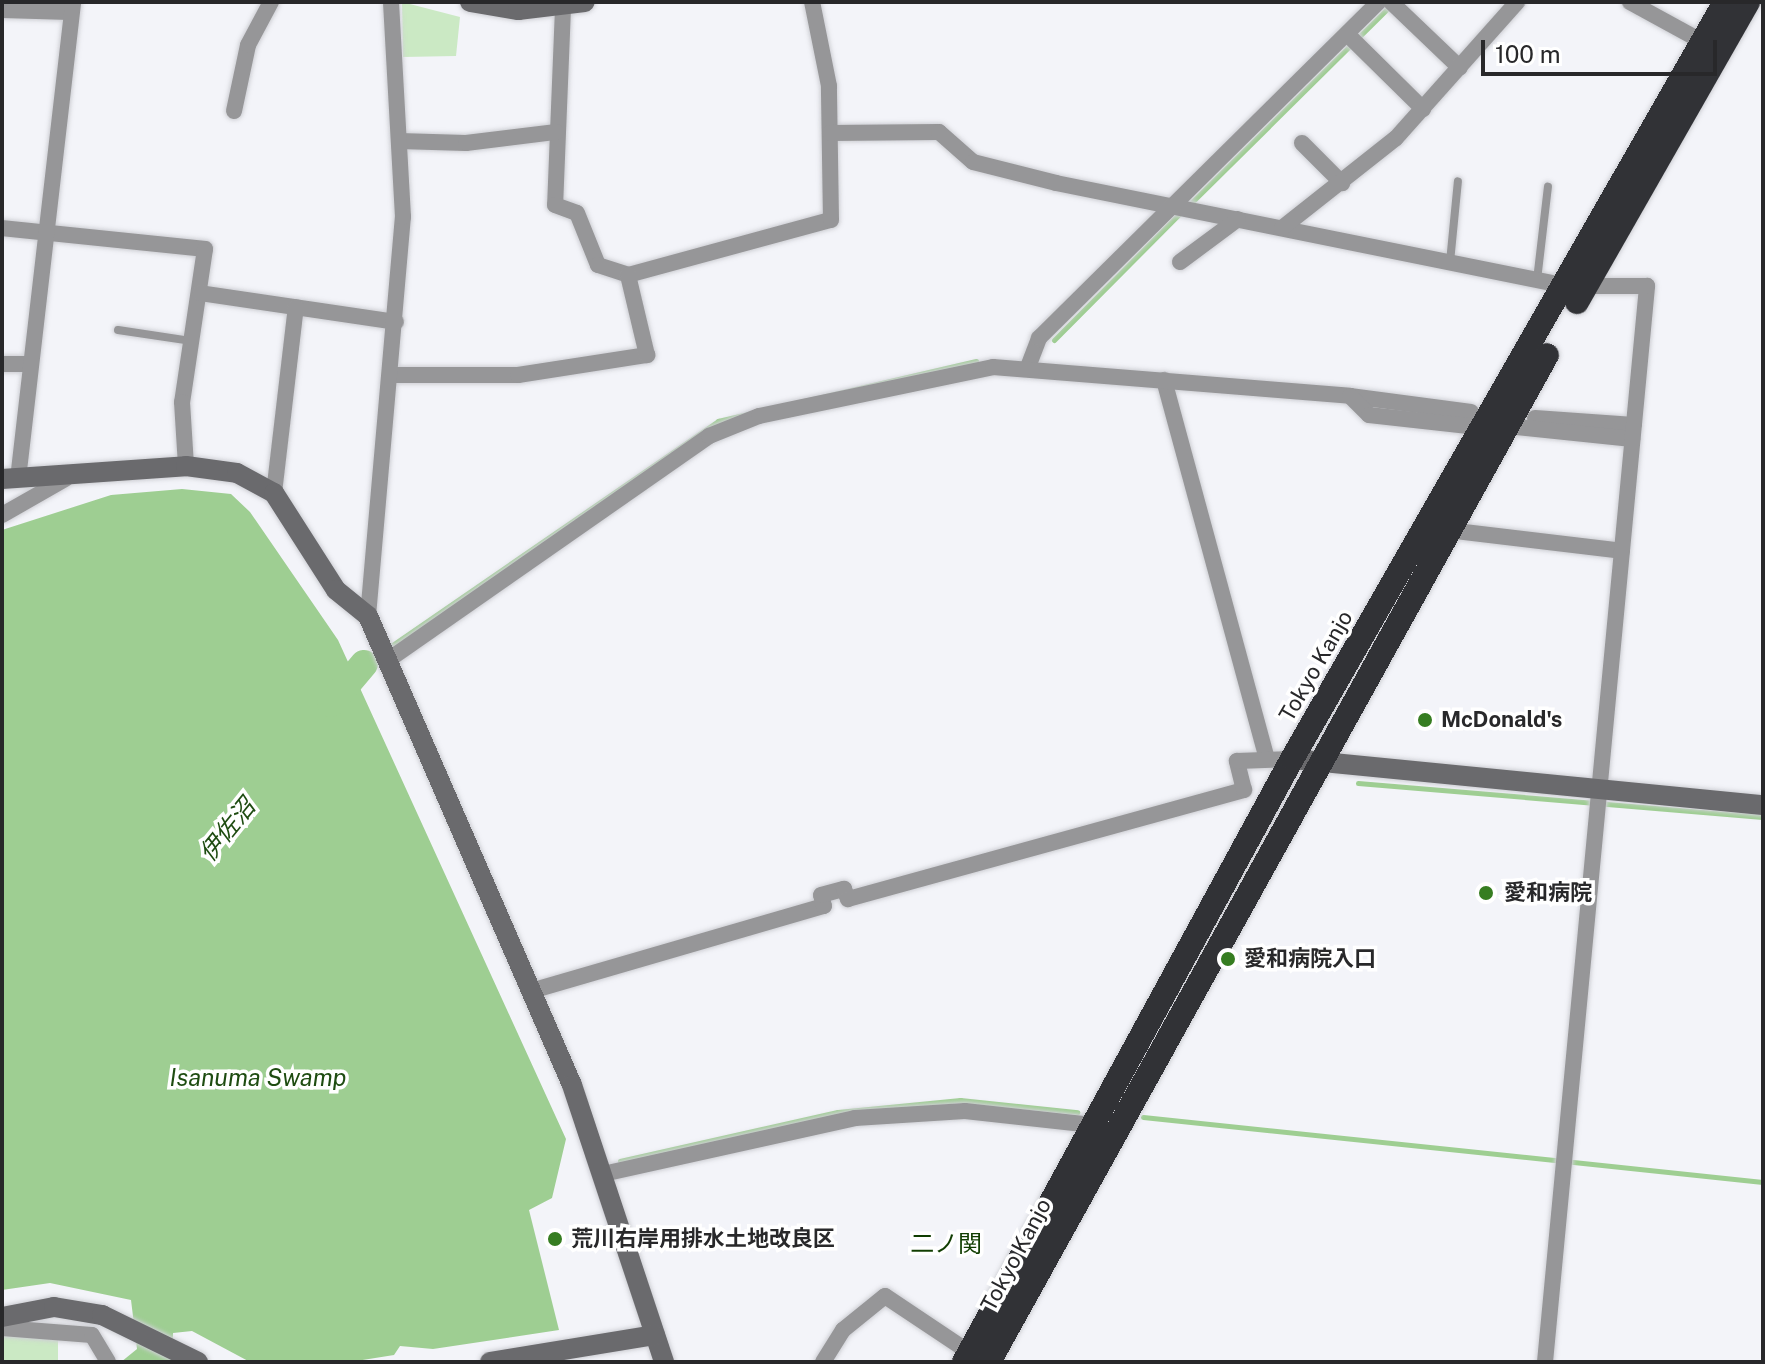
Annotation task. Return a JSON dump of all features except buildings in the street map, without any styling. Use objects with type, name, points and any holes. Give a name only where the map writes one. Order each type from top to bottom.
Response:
[{"type":"highway","name":"Tokyo Kanjo","points":[[1577,286],[1725,2]]},
{"type":"highway","name":"Tokyo Kanjo","points":[[974,1359],[1092,1125],[1292,759],[1488,422],[1577,286],[1748,2]]},
{"type":"highway","name":"Tokyo Kanjo","points":[[974,1359],[1447,530],[1488,422]]},
{"type":"street","points":[[234,111],[248,45],[271,2]]},
{"type":"street","points":[[368,616],[396,322],[399,141],[391,2]]},
{"type":"street","points":[[470,2],[563,8],[585,2]]},
{"type":"street","points":[[563,8],[555,205],[577,213],[598,265],[628,275],[831,220],[830,133],[812,2]]},
{"type":"street","points":[[1282,228],[1342,183],[1423,109],[1517,2]]},
{"type":"street","points":[[1630,2],[1703,42]]},
{"type":"street","points":[[1028,367],[1039,338],[1389,3],[1460,68]]},
{"type":"street","points":[[2,10],[71,7],[48,233],[10,479],[65,479],[186,466],[237,473],[274,493],[336,590],[368,616],[391,658],[531,991],[603,1174],[664,1362]]},
{"type":"street","points":[[1352,40],[1423,109]]},
{"type":"street","points":[[399,141],[466,143],[556,132]]},
{"type":"street","points":[[830,133],[939,132],[973,162],[1537,280],[1577,286],[1647,286],[1602,792],[1545,1362]]},
{"type":"street","points":[[1302,143],[1342,183]]},
{"type":"street","points":[[1180,262],[1238,219]]},
{"type":"street","points":[[2,228],[205,249],[182,402],[186,466]]},
{"type":"street","points":[[390,375],[518,375],[647,355],[628,275]]},
{"type":"street","points":[[200,293],[396,322]]},
{"type":"street","points":[[274,493],[296,307]]},
{"type":"street","points":[[2,364],[30,364]]},
{"type":"street","points":[[391,658],[736,423],[993,367],[1028,367],[1350,396],[1369,415],[1633,432]]},
{"type":"street","points":[[1164,380],[1266,755]]},
{"type":"street","points":[[1535,418],[1633,432]]},
{"type":"street","points":[[2,515],[65,479]]},
{"type":"street","points":[[1447,530],[1622,551]]},
{"type":"street","points":[[531,991],[824,906],[821,895],[844,889],[848,899],[1244,790],[1237,761],[1266,755],[1316,763],[1602,792],[1763,805]]},
{"type":"street","points":[[603,1174],[855,1118],[965,1111],[1092,1125]]},
{"type":"street","points":[[823,1362],[843,1330],[885,1296],[974,1359]]},
{"type":"street","points":[[2,1317],[54,1307],[129,1328],[198,1362]]},
{"type":"street","points":[[2,1328],[92,1335],[108,1362]]},
{"type":"street","points":[[490,1362],[655,1335]]},
{"type":"lane","points":[[1450,262],[1458,181]]},
{"type":"lane","points":[[1537,280],[1548,187]]},
{"type":"lane","points":[[118,330],[193,342]]},
{"type":"shaded area","points":[[402,2],[460,17],[456,56],[403,57]]},
{"type":"shaded area","points":[[2,1332],[58,1332],[58,1362],[2,1362]]},
{"type":"water","name":"Isanuma Swamp","points":[[182,489],[231,494],[250,512],[338,640],[566,1139],[552,1198],[529,1210],[559,1330],[433,1349],[400,1346],[394,1355],[350,1362],[250,1362],[192,1331],[173,1333],[172,1362],[121,1362],[137,1349],[131,1300],[50,1283],[2,1290],[2,530],[111,495]]},
{"type":"waterway","points":[[1188,206],[1391,5]]},
{"type":"waterway","points":[[1054,340],[1180,213]]},
{"type":"waterway","points":[[388,648],[718,421],[976,361]]},
{"type":"waterway","points":[[364,664],[380,654]]},
{"type":"waterway","name":"伊佐沼","points":[[331,703],[364,664]]},
{"type":"waterway","points":[[1358,783],[1763,817]]},
{"type":"waterway","points":[[620,1161],[838,1112],[960,1100],[1077,1112]]},
{"type":"waterway","points":[[1143,1117],[1763,1182]]},
{"type":"place","name":"McDonald's","points":[[1425,720]]},
{"type":"place","name":"愛和病院","points":[[1486,893]]},
{"type":"place","name":"愛和病院入口","points":[[1228,959]]},
{"type":"place","name":"荒川右岸用排水土地改良区","points":[[555,1239]]},
{"type":"district","name":"二ノ関","points":[[946,1244]]}]
